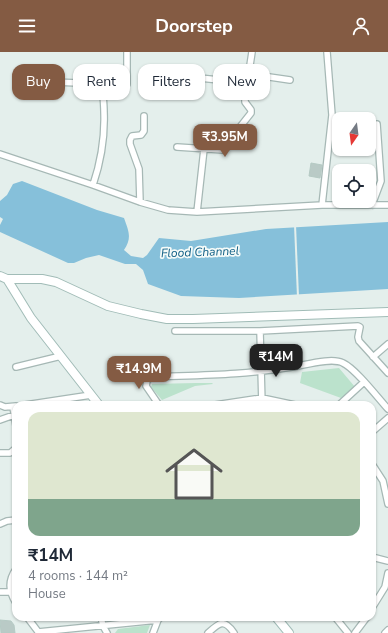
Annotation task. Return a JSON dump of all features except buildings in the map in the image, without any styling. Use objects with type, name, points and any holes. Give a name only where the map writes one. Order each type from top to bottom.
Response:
[{"type":"main road","points":[[4,278],[42,279],[56,282],[108,306],[167,319],[388,312]]},
{"type":"main road","points":[[4,278],[31,318],[96,401]]},
{"type":"main road","points":[[279,621],[289,633]]},
{"type":"street","points":[[126,52],[127,64]]},
{"type":"street","points":[[250,64],[252,52]]},
{"type":"street","points":[[322,205],[332,115],[327,52]]},
{"type":"street","points":[[270,77],[290,80]]},
{"type":"street","points":[[93,185],[101,160],[103,143],[104,100]]},
{"type":"street","points":[[177,147],[226,149],[238,130],[249,117],[251,110],[246,100]]},
{"type":"street","points":[[140,202],[139,169],[130,142],[132,136],[141,135],[144,131],[144,116]]},
{"type":"street","points":[[376,194],[381,181],[377,124]]},
{"type":"street","points":[[197,212],[204,149]]},
{"type":"street","points":[[0,154],[140,202],[168,210],[197,212],[332,205]]},
{"type":"street","points":[[376,205],[387,204]]},
{"type":"street","points":[[175,331],[260,331],[358,326],[360,327],[358,337],[359,341],[388,373]]},
{"type":"street","points":[[260,331],[262,398]]},
{"type":"street","points":[[373,357],[388,344]]},
{"type":"street","points":[[16,367],[61,356]]},
{"type":"street","points":[[157,401],[146,386],[147,381],[151,377],[262,372],[336,361],[343,363],[364,382],[388,409]]},
{"type":"street","points":[[343,401],[364,382]]},
{"type":"street","points":[[51,401],[91,395]]},
{"type":"street","points":[[242,401],[262,398],[276,401]]},
{"type":"street","points":[[0,405],[12,407]]},
{"type":"street","points":[[0,420],[12,416]]},
{"type":"street","points":[[376,428],[388,418]]},
{"type":"street","points":[[0,453],[10,453],[12,451]]},
{"type":"street","points":[[376,470],[383,481],[388,504]]},
{"type":"street","points":[[383,481],[388,477]]},
{"type":"street","points":[[0,524],[12,520]]},
{"type":"street","points":[[376,559],[388,561]]},
{"type":"street","points":[[376,602],[385,587],[388,573]]},
{"type":"street","points":[[0,592],[12,592]]},
{"type":"street","points":[[30,621],[39,633],[73,631],[139,621]]},
{"type":"street","points":[[102,621],[107,633]]},
{"type":"street","points":[[153,633],[159,621]]},
{"type":"street","points":[[338,621],[348,633]]},
{"type":"street","points":[[355,633],[364,621]]},
{"type":"street","points":[[208,633],[217,624],[221,623],[227,625],[234,633]]},
{"type":"green space","points":[[339,368],[355,387],[341,398],[300,383],[302,372]]},
{"type":"green space","points":[[152,384],[213,384],[195,386],[162,400],[151,387]]},
{"type":"green space","points":[[150,625],[147,633],[115,633],[118,629]]},
{"type":"water","name":"Flood Channel","points":[[22,181],[97,210],[124,218],[129,238],[127,246],[124,250],[131,256],[143,258],[147,255],[159,238],[191,241],[266,229],[388,222],[388,289],[239,298],[181,296],[148,284],[143,270],[136,264],[125,264],[99,255],[74,263],[68,263],[0,232],[0,225],[3,219],[0,217],[0,201],[7,195],[13,184]]},
{"type":"pier","points":[[294,225],[296,225],[299,296],[297,297]]}]
